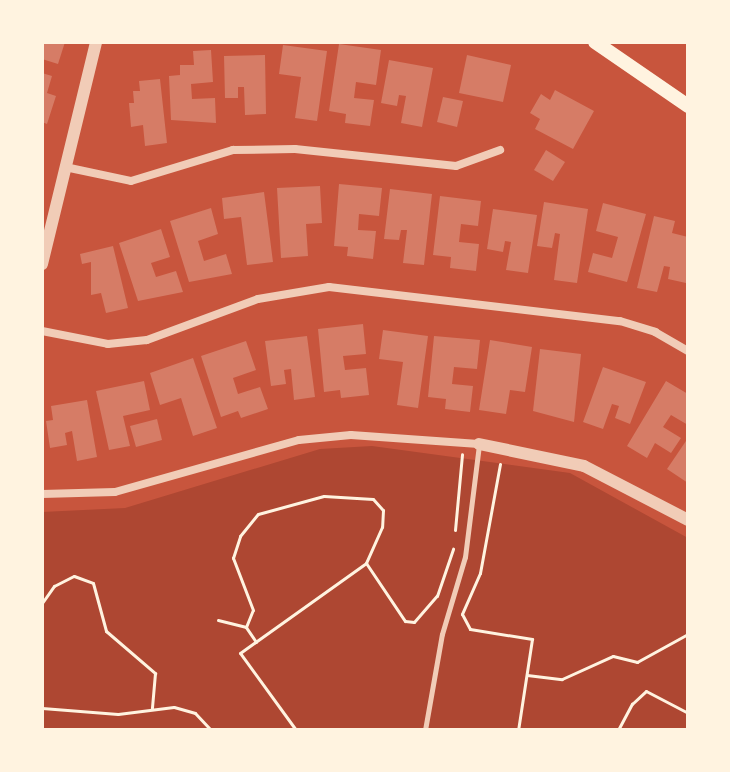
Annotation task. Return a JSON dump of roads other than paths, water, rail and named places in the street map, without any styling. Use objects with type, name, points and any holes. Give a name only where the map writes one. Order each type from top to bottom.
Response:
[{"type":"main road","points":[[595,42],[688,106]]},
{"type":"street","points":[[42,264],[96,42]]},
{"type":"street","points":[[65,167],[131,181],[233,150],[295,149],[456,166],[500,150]]},
{"type":"street","points":[[42,331],[108,344],[147,340],[258,299],[329,287],[620,321],[655,332],[688,351]]},
{"type":"street","points":[[42,494],[115,492],[299,440],[351,435],[479,444],[584,466],[688,520]]},
{"type":"lane","points":[[425,730],[442,634],[465,557],[479,444]]}]
